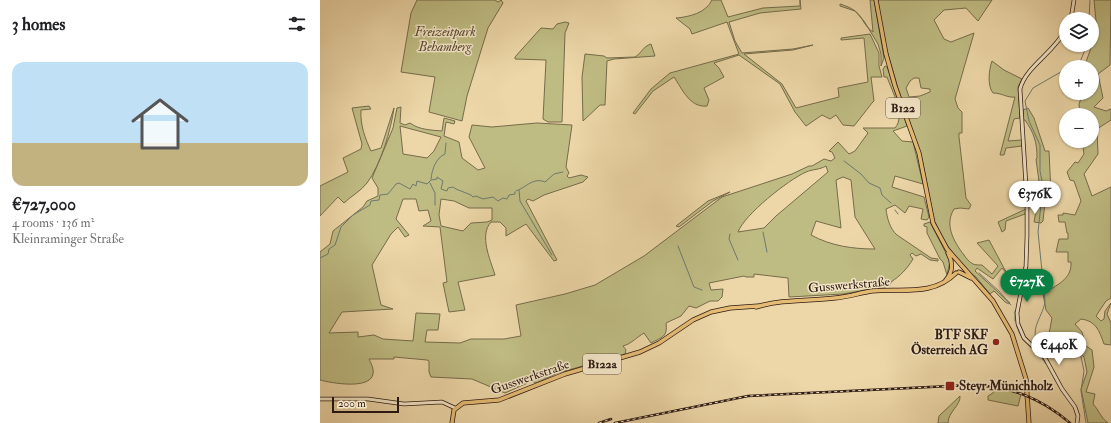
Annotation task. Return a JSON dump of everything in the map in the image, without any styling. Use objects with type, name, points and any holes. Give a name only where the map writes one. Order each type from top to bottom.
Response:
[{"type":"main road","name":"B122","points":[[876,0],[886,54],[895,86],[919,153],[930,214],[952,264]]},
{"type":"main road","points":[[1072,12],[1074,0]]},
{"type":"main road","points":[[1059,40],[1028,74],[1021,86],[1020,100],[1027,202],[1026,258],[1017,316],[1020,330],[1029,343],[1042,355],[1050,366],[1062,389],[1075,408],[1078,416],[1077,423]]},
{"type":"main road","name":"B122","points":[[946,249],[976,280],[1000,312],[1017,346],[1026,379],[1029,423]]},
{"type":"main road","points":[[941,285],[948,277],[952,264],[957,262]]},
{"type":"main road","points":[[957,273],[962,267]]},
{"type":"main road","name":"B122","points":[[951,269],[957,273],[976,280]]},
{"type":"main road","name":"Gusswerkstraße","points":[[320,400],[352,398],[404,404],[442,402],[456,407],[465,402],[487,402],[503,399],[565,374],[630,356],[659,343],[699,317],[717,310],[758,306],[802,299],[844,297],[872,291],[927,289],[941,285],[957,273]]},
{"type":"main road","points":[[452,423],[452,416],[456,407]]},
{"type":"green space","name":"Freizeitpark Behamberg","points":[[417,0],[495,0],[498,2],[501,0],[503,3],[488,28],[467,96],[462,121],[429,112],[435,77],[401,72],[411,13]]},
{"type":"green space","points":[[712,0],[721,0],[728,17],[763,8],[800,6],[800,0],[801,9],[760,13],[729,22],[735,41],[742,53],[793,49],[813,45],[793,50],[744,54],[782,84],[796,108],[839,97],[838,88],[868,82],[864,38],[841,40],[841,38],[870,34],[879,53],[879,66],[882,77],[871,77],[874,101],[854,126],[843,125],[836,115],[830,119],[822,115],[806,126],[795,112],[780,84],[739,55],[714,63],[724,77],[704,88],[709,100],[707,106],[701,106],[691,101],[683,92],[674,77],[653,91],[635,114],[633,113],[651,89],[670,73],[739,54],[727,22],[692,34],[690,29],[676,18],[697,14],[706,8]]},
{"type":"green space","points":[[870,0],[874,0],[884,58],[881,66],[881,54],[878,44],[868,27],[873,32]]},
{"type":"green space","points":[[878,0],[992,0],[978,21],[966,8],[944,10],[934,20],[944,39],[951,42],[974,33],[955,99],[958,108],[962,112],[962,133],[959,133],[959,137],[966,198],[971,205],[969,209],[954,209],[951,215],[950,227],[957,245],[969,261],[974,264],[982,265],[992,274],[998,266],[977,243],[989,240],[1005,270],[1021,283],[1013,281],[1002,268],[993,279],[977,268],[975,271],[1010,303],[1009,304],[994,291],[990,294],[976,277],[965,269],[944,241],[934,220],[922,159],[898,88],[883,37]],"holes":[[[914,78],[919,78],[921,88],[930,89],[930,92],[920,96],[909,97],[906,88],[910,81]]]},
{"type":"green space","points":[[1094,0],[1111,0],[1110,65],[1099,73],[1099,60],[1087,60],[1090,52],[1099,52],[1099,12],[1095,12]]},
{"type":"green space","points":[[840,4],[848,7],[855,11],[840,6]]},
{"type":"green space","points":[[565,22],[569,23],[565,33],[562,122],[548,122],[543,119],[546,60],[515,59],[515,57],[541,28],[553,29],[557,24]]},
{"type":"green space","points":[[651,44],[655,56],[614,59],[607,61],[605,105],[600,105],[583,121],[582,77],[585,54],[604,56],[607,58],[635,57]]},
{"type":"green space","points":[[992,61],[1004,70],[1022,79],[1018,87],[1020,118],[1014,119],[1008,141],[1022,140],[1022,146],[1006,148],[1004,155],[1000,155],[1015,97],[993,93],[991,90],[989,73]]},
{"type":"green space","points":[[885,66],[887,67],[907,126],[893,131],[902,141],[913,142],[923,184],[895,176],[892,187],[924,197],[929,217],[927,220],[921,219],[923,209],[909,206],[905,213],[895,205],[886,209],[888,220],[892,230],[897,235],[931,258],[938,259],[938,261],[930,260],[921,254],[916,256],[912,253],[910,255],[913,259],[911,263],[891,282],[890,286],[843,294],[789,297],[788,278],[754,274],[754,277],[744,276],[709,283],[711,290],[723,289],[722,297],[718,301],[710,301],[696,308],[689,306],[681,316],[666,323],[665,334],[651,343],[644,333],[623,346],[626,350],[625,354],[558,373],[536,383],[532,381],[505,393],[472,379],[431,377],[429,372],[429,361],[394,357],[394,359],[369,359],[373,368],[373,374],[370,379],[365,382],[358,384],[341,384],[320,380],[320,252],[330,244],[333,231],[363,207],[367,201],[378,196],[378,188],[372,178],[393,128],[397,108],[401,107],[400,123],[405,125],[410,123],[421,128],[442,131],[444,118],[455,121],[454,124],[446,122],[444,136],[459,142],[462,158],[478,170],[485,168],[469,137],[472,125],[492,127],[537,123],[572,125],[566,167],[569,173],[567,176],[569,178],[581,175],[588,177],[583,182],[544,195],[533,201],[528,199],[526,201],[557,260],[554,261],[526,224],[506,236],[506,228],[500,222],[491,222],[486,234],[486,240],[488,255],[495,275],[458,282],[465,310],[449,312],[443,283],[447,282],[440,227],[423,226],[431,221],[428,210],[419,211],[416,199],[403,199],[396,219],[409,235],[405,237],[398,227],[391,234],[372,265],[381,305],[393,309],[342,312],[329,333],[358,332],[358,337],[374,335],[383,339],[413,341],[416,313],[440,314],[438,330],[427,330],[425,342],[460,343],[471,339],[504,339],[521,336],[516,305],[565,294],[595,285],[644,256],[722,197],[792,174],[812,166],[824,159],[831,161],[835,158],[832,152],[829,151],[838,142],[849,154],[855,151],[868,133],[863,128],[895,128],[898,123],[899,110],[887,77],[884,77],[883,69]],"holes":[[[400,126],[441,137],[434,151],[427,158],[403,154]],[[826,166],[828,172],[764,228],[738,232],[742,225],[757,208],[778,190],[798,176]],[[843,177],[851,180],[855,217],[875,249],[842,246],[826,242],[811,235],[816,221],[841,228],[836,180]],[[441,199],[454,201],[469,208],[492,208],[492,220],[487,222],[471,223],[463,231],[441,226],[439,215]]]},
{"type":"green space","points":[[1099,79],[1103,98],[1094,107],[1097,108],[1079,108],[1080,100],[1099,100]]},
{"type":"green space","points":[[369,106],[371,109],[361,110],[361,121],[363,131],[371,151],[381,148],[394,108],[388,136],[377,166],[362,189],[344,203],[338,197],[320,216],[320,186],[348,172],[343,158],[361,149],[362,144],[352,108]]},
{"type":"green space","points":[[1028,108],[1034,118],[1045,151],[1049,151],[1051,193],[1053,197],[1045,202],[1043,221],[1041,223],[1034,222],[1040,189],[1036,159],[1036,142],[1031,129],[1025,120],[1023,120],[1023,110]]},
{"type":"green space","points":[[1099,109],[1106,111],[1111,109],[1111,120],[1099,128]]},
{"type":"green space","points":[[1083,148],[1098,148],[1098,154],[1084,174],[1092,196],[1111,187],[1111,298],[1106,301],[1096,316],[1101,321],[1104,319],[1105,311],[1111,303],[1107,314],[1111,323],[1111,345],[1104,344],[1094,324],[1081,319],[1075,324],[1082,332],[1086,346],[1092,350],[1094,367],[1086,392],[1095,394],[1093,404],[1108,423],[1088,423],[1081,389],[1087,372],[1084,357],[1069,341],[1047,344],[1052,318],[1046,310],[1043,294],[1066,278],[1071,268],[1071,262],[1068,262],[1068,252],[1056,252],[1059,239],[1068,239],[1065,222],[1059,222],[1058,215],[1063,215],[1063,213],[1075,215],[1081,201],[1074,181],[1070,180],[1067,172],[1075,162],[1078,163],[1084,154]]},
{"type":"green space","points":[[730,192],[713,201],[679,227],[676,226],[708,201]]},
{"type":"green space","points":[[1026,209],[1025,214],[1006,221],[1005,230],[1002,232],[998,222]]},
{"type":"green space","points":[[930,222],[950,261],[947,275],[943,262],[927,233],[927,227],[924,226],[924,224]]},
{"type":"green space","points":[[995,387],[1021,394],[1018,406],[988,400],[988,396],[993,393]]},
{"type":"green space","points":[[960,396],[959,402],[950,415],[948,423],[938,423],[939,416]]},
{"type":"waterway","points":[[1089,12],[1090,0]]},
{"type":"waterway","points":[[1081,60],[1084,52]]},
{"type":"waterway","points":[[1059,73],[1033,88],[1025,101],[1029,121],[1040,145],[1040,171],[1043,186],[1038,232],[1045,301],[1035,332],[1038,343],[1045,346],[1070,343],[1080,352],[1084,371],[1081,391],[1086,423]]},
{"type":"waterway","points":[[431,179],[435,164],[439,158],[445,154],[446,143]]},
{"type":"waterway","points":[[844,161],[861,174],[869,183],[880,188],[882,195],[891,203]]},
{"type":"waterway","points":[[516,191],[533,182],[545,182],[554,174],[563,172]]},
{"type":"waterway","points":[[320,258],[328,254],[329,249],[335,245],[341,227],[353,215],[370,205],[371,201],[379,200],[380,195],[388,194],[396,184],[399,183],[410,189],[413,184],[416,186],[417,181],[427,184],[431,180],[437,179],[437,177],[443,181],[441,189],[447,191],[448,188],[453,187],[473,197],[476,196],[483,199],[493,197],[498,201],[503,198],[507,199],[509,195],[515,194],[515,192]]},
{"type":"waterway","points":[[430,183],[435,193],[435,205]]},
{"type":"waterway","points":[[519,190],[520,201],[552,255]]},
{"type":"waterway","points":[[895,210],[898,214]]},
{"type":"waterway","points":[[763,232],[767,252]]},
{"type":"waterway","points":[[730,234],[729,239],[738,260]]},
{"type":"waterway","points":[[678,246],[694,287],[702,290]]},
{"type":"waterway","points":[[979,273],[999,291],[1011,305]]},
{"type":"waterway","points":[[1015,311],[1015,321]]},
{"type":"waterway","points":[[1016,322],[1017,327],[1024,339],[1038,353]]},
{"type":"waterway","points":[[1040,355],[1046,364]]},
{"type":"waterway","points":[[1053,375],[1055,380]]},
{"type":"railway","points":[[615,423],[748,396],[971,385],[999,388],[1024,395],[1048,407],[1070,423]]},
{"type":"railway","points":[[599,423],[611,419]]},
{"type":"place","name":"BTF SKF Österreich AG","points":[[996,342]]},
{"type":"place","name":"Steyr Münichholz","points":[[950,386]]}]
